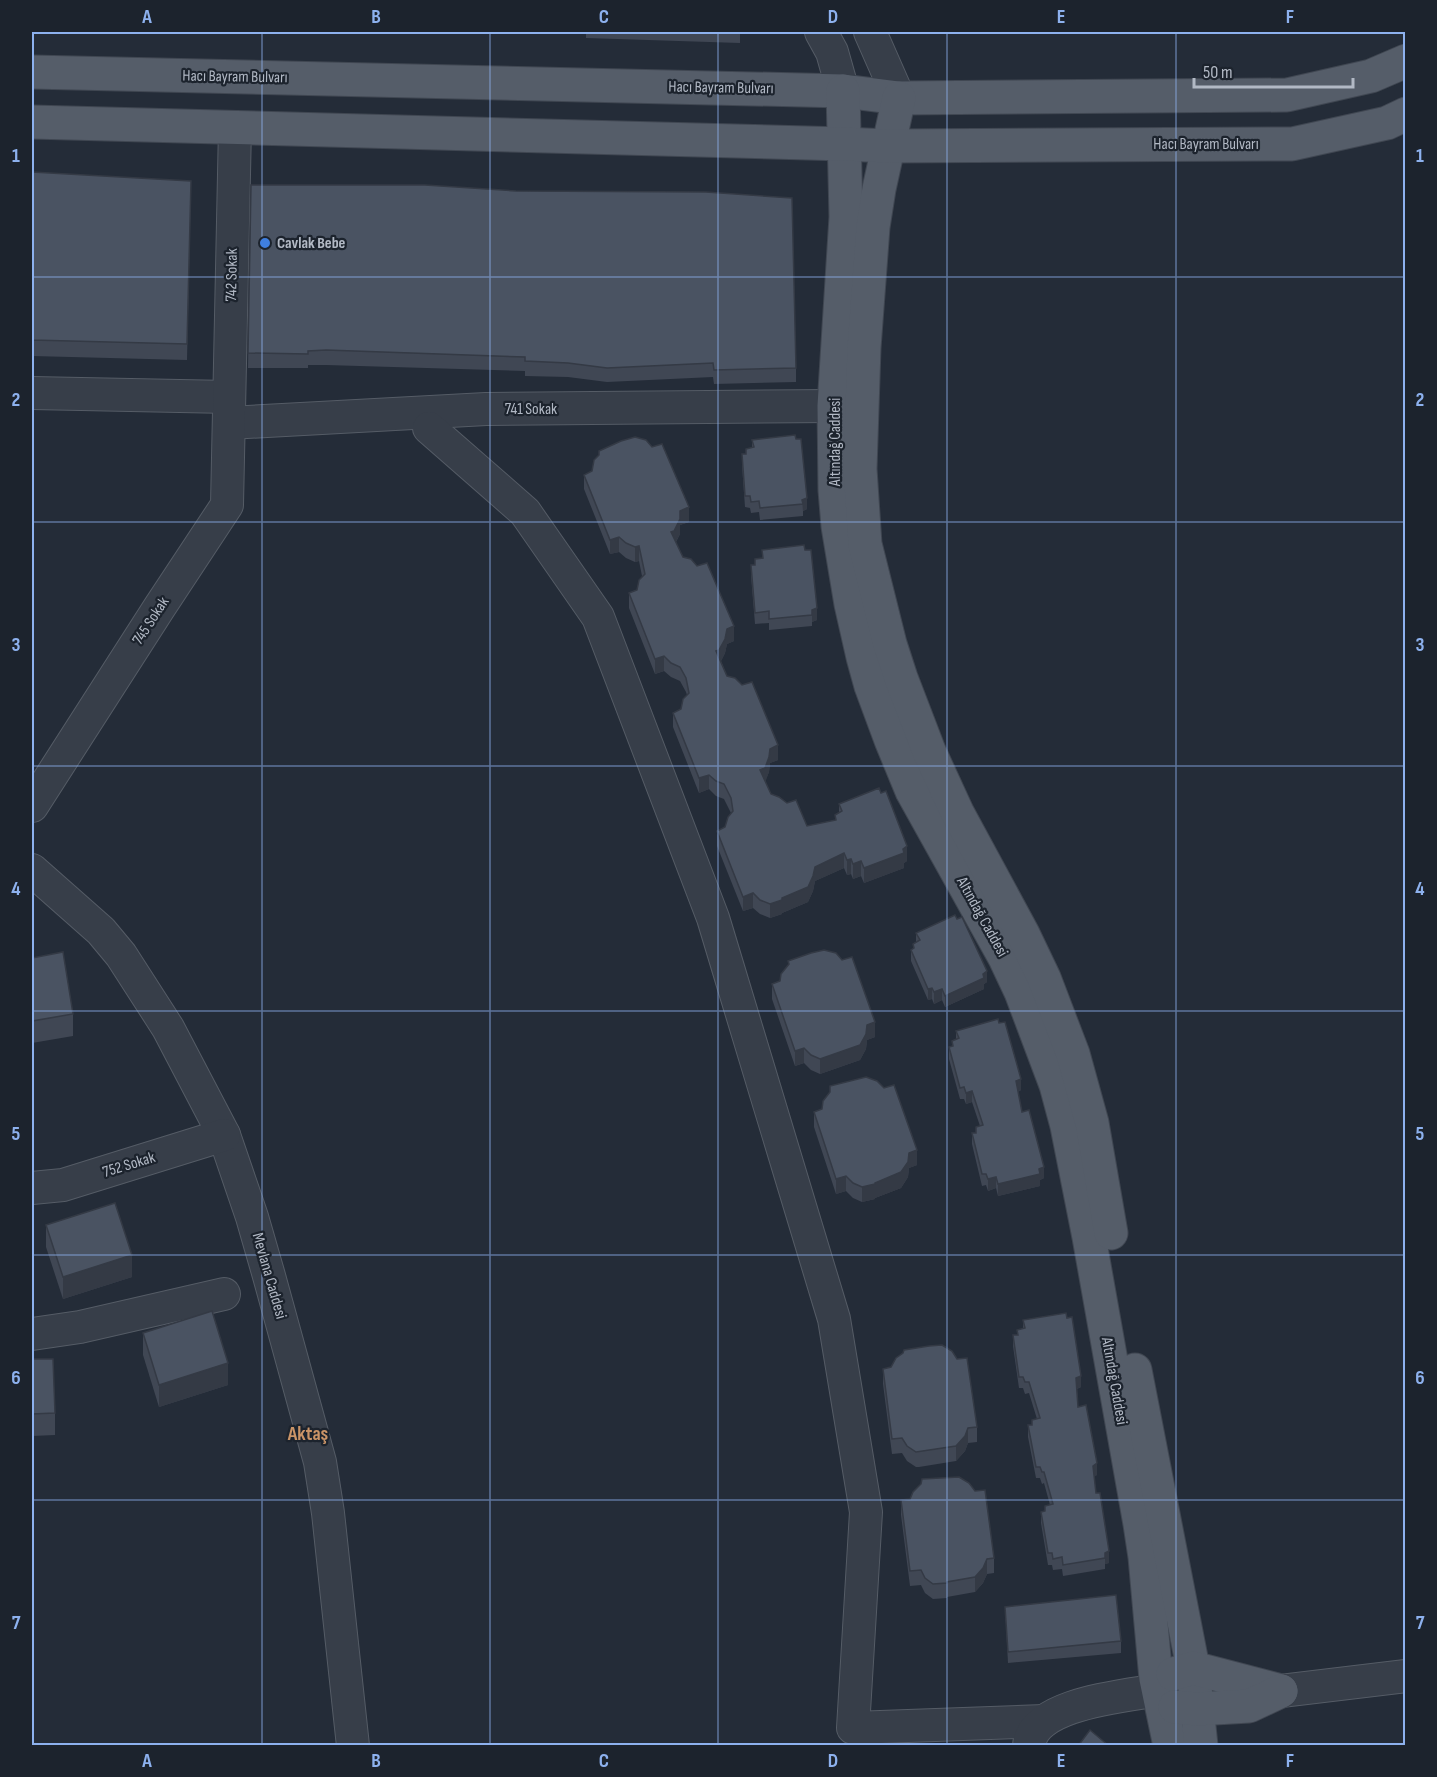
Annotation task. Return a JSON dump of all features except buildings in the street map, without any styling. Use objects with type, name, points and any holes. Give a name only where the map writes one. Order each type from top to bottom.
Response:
[{"type":"main road","name":"Hacı Bayram Bulvarı","points":[[32,72],[843,91],[899,98],[1287,95],[1371,76],[1406,61]]},
{"type":"main road","name":"Altındağ Caddesi","points":[[843,91],[846,217],[834,406],[835,490],[838,526],[851,604],[871,686],[912,791],[987,924],[1021,992],[1056,1085],[1067,1126],[1089,1237],[1140,1524],[1159,1692],[1170,1746]]},
{"type":"main road","name":"Altındağ Caddesi","points":[[899,98],[882,169],[873,227],[864,348],[860,469],[865,544],[890,644],[929,751],[957,812],[1028,943],[1073,1054],[1092,1123],[1134,1364],[1193,1668],[1201,1746]]},
{"type":"main road","name":"Hacı Bayram Bulvarı","points":[[32,122],[888,147],[1292,144],[1386,123],[1406,114]]},
{"type":"main road","points":[[1159,1692],[1193,1668],[1281,1691]]},
{"type":"main road","points":[[1159,1692],[1197,1709],[1249,1706],[1281,1691]]},
{"type":"street","points":[[821,32],[832,52],[843,91]]},
{"type":"street","points":[[870,32],[899,98]]},
{"type":"street","name":"742 Sokak","points":[[229,410],[235,127]]},
{"type":"street","name":"741 Sokak","points":[[32,393],[229,410],[834,406]]},
{"type":"street","name":"745 Sokak","points":[[32,806],[227,505],[229,410]]},
{"type":"street","points":[[429,428],[525,512],[598,617],[713,918],[834,1319],[866,1512],[853,1728],[1036,1733],[1053,1715],[1074,1707],[1104,1699],[1159,1692]]},
{"type":"street","name":"Mevlana Caddesi","points":[[32,870],[100,931],[121,955],[168,1028],[225,1135],[269,1276],[323,1476],[353,1746]]},
{"type":"street","name":"752 Sokak","points":[[32,1188],[63,1185],[225,1135]]},
{"type":"street","points":[[32,1334],[80,1328],[224,1294]]},
{"type":"street","points":[[1281,1691],[1406,1676]]},
{"type":"place","name":"Cavlak Bebe","points":[[265,243]]},
{"type":"district","name":"Aktaş","points":[[308,1434]]}]
